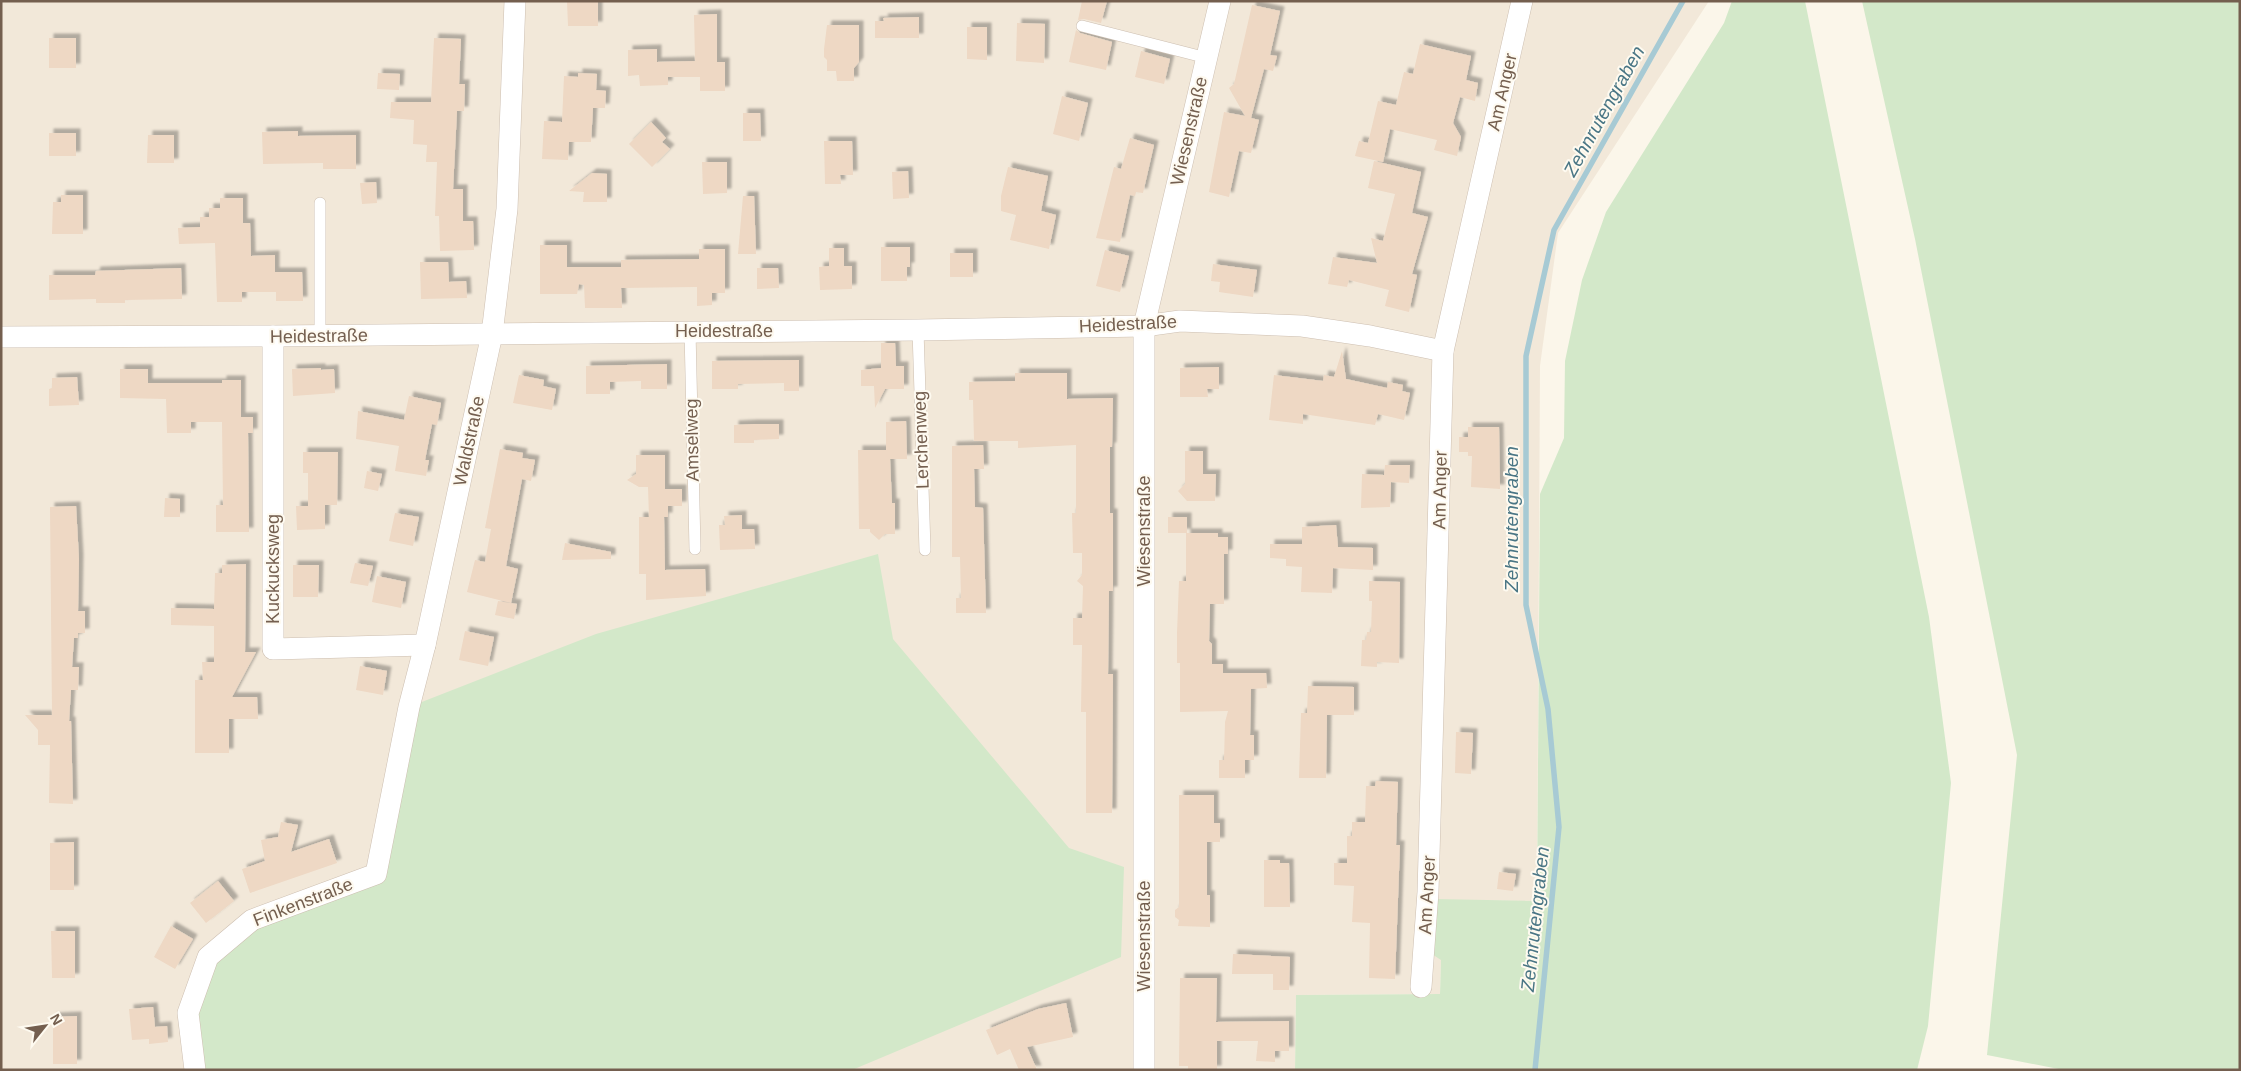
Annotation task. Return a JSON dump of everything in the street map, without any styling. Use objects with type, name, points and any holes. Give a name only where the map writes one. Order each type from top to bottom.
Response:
[{"type":"street","name":"Waldstraße","points":[[376,874],[409,707],[426,645],[492,334],[507,209],[515,1]]},
{"type":"street","name":"Wiesenstraße","points":[[1144,1070],[1144,326],[1220,1]]},
{"type":"street","name":"Am Anger","points":[[1421,987],[1428,883],[1443,351],[1522,1]]},
{"type":"street","name":"Heidestraße","points":[[1,337],[918,330],[1144,326],[1180,321],[1302,326],[1370,336],[1443,351]]},
{"type":"street","name":"Kuckucksweg","points":[[273,336],[273,649],[426,645]]},
{"type":"street","name":"Finkenstraße","points":[[195,1070],[188,1013],[208,957],[252,920],[376,874]]},
{"type":"lane","points":[[1082,26],[1207,58]]},
{"type":"lane","points":[[320,203],[320,336]]},
{"type":"lane","name":"Lerchenweg","points":[[918,330],[925,550]]},
{"type":"lane","name":"Amselweg","points":[[690,332],[695,549]]},
{"type":"shaded area","points":[[1,1],[1709,1],[1558,233],[1540,366],[1537,901],[1435,900],[1441,960],[1440,994],[1296,995],[1295,1070],[1,1070]]},
{"type":"green space","points":[[1732,1],[1805,1],[1929,617],[1951,783],[1928,1026],[1917,1070],[1295,1070],[1296,995],[1440,994],[1441,960],[1432,954],[1435,899],[1537,901],[1540,494],[1564,438],[1565,361],[1582,280],[1606,212],[1724,23]]},
{"type":"green space","points":[[1862,1],[2240,1],[2240,1070],[2064,1070],[1987,1055],[2017,755],[1915,239]]},
{"type":"green space","points":[[878,554],[893,639],[1069,848],[1124,867],[1121,957],[852,1070],[195,1070],[188,1013],[208,957],[252,920],[376,874],[409,707],[596,634]]},
{"type":"building","points":[[567,1],[598,1],[598,26],[568,26]]},
{"type":"building","points":[[1082,1],[1107,1],[1101,23],[1084,19],[1078,20]]},
{"type":"building","points":[[1252,5],[1280,11],[1270,55],[1277,56],[1273,71],[1264,69],[1251,118],[1259,120],[1251,153],[1239,151],[1229,197],[1209,192],[1224,112],[1245,116],[1229,88],[1234,84]]},
{"type":"building","points":[[717,14],[717,62],[725,62],[725,91],[700,91],[700,77],[668,77],[668,85],[640,86],[639,75],[628,76],[628,50],[657,49],[657,62],[695,61],[694,15]]},
{"type":"building","points":[[919,17],[919,38],[875,38],[875,21],[884,21],[883,18]]},
{"type":"building","points":[[1017,23],[1045,24],[1044,63],[1016,61]]},
{"type":"building","points":[[827,25],[859,25],[859,62],[854,68],[854,81],[837,81],[836,71],[827,71],[824,49]]},
{"type":"building","points":[[967,27],[987,27],[987,60],[967,59]]},
{"type":"building","points":[[1076,30],[1080,33],[1112,42],[1106,70],[1069,62]]},
{"type":"building","points":[[49,38],[76,38],[76,68],[49,68]]},
{"type":"building","points":[[434,38],[461,39],[459,84],[465,84],[464,111],[457,111],[453,189],[463,189],[463,221],[473,221],[474,250],[440,251],[439,216],[435,216],[437,162],[426,162],[427,145],[413,144],[414,120],[390,118],[391,102],[431,102]]},
{"type":"building","points":[[1420,44],[1471,56],[1466,80],[1478,83],[1475,101],[1460,97],[1453,123],[1461,137],[1457,156],[1434,150],[1437,140],[1390,129],[1383,162],[1355,156],[1359,141],[1368,143],[1378,101],[1396,105],[1404,72],[1413,74]]},
{"type":"building","points":[[1141,51],[1170,59],[1164,84],[1135,77]]},
{"type":"building","points":[[378,73],[400,74],[399,90],[377,89]]},
{"type":"building","points":[[578,73],[597,74],[596,90],[606,91],[605,108],[593,108],[591,142],[569,142],[568,160],[542,159],[544,121],[562,122],[564,76],[578,77]]},
{"type":"building","points":[[1062,96],[1088,103],[1079,141],[1053,134]]},
{"type":"building","points":[[743,113],[760,113],[761,141],[743,141]]},
{"type":"building","points":[[651,122],[666,138],[662,142],[670,149],[652,167],[629,144]]},
{"type":"building","points":[[298,131],[298,136],[356,135],[356,169],[323,169],[323,163],[263,164],[262,132]]},
{"type":"building","points":[[49,133],[76,133],[76,156],[49,156]]},
{"type":"building","points":[[148,135],[174,135],[174,163],[147,163]]},
{"type":"building","points":[[1130,138],[1154,145],[1143,193],[1136,192],[1135,196],[1130,195],[1120,242],[1096,238],[1114,167],[1121,169]]},
{"type":"building","points":[[824,141],[852,141],[853,175],[840,175],[841,184],[825,184]]},
{"type":"building","points":[[1374,161],[1421,172],[1412,213],[1428,217],[1412,274],[1417,275],[1409,312],[1385,306],[1389,290],[1349,280],[1347,287],[1328,284],[1333,257],[1377,263],[1371,238],[1383,241],[1395,194],[1368,188]]},
{"type":"building","points":[[702,162],[727,162],[727,193],[703,194]]},
{"type":"building","points":[[1008,167],[1048,176],[1041,211],[1056,215],[1049,249],[1010,240],[1016,215],[1001,211],[1001,196]]},
{"type":"building","points":[[908,171],[909,198],[893,199],[892,172]]},
{"type":"building","points":[[592,173],[607,174],[607,202],[583,202],[584,192],[569,191]]},
{"type":"building","points":[[376,182],[377,203],[362,204],[360,183]]},
{"type":"building","points":[[61,195],[83,195],[83,234],[52,234],[53,202],[61,202]]},
{"type":"building","points":[[743,196],[754,196],[756,254],[738,254]]},
{"type":"building","points":[[220,198],[243,198],[243,223],[250,223],[251,256],[275,255],[275,272],[302,272],[303,301],[276,301],[276,292],[242,292],[242,302],[217,302],[215,243],[179,244],[178,228],[200,227],[200,217],[209,217],[209,208],[220,208]]},
{"type":"building","points":[[540,245],[567,245],[567,267],[621,267],[621,260],[699,259],[699,249],[725,249],[725,293],[712,293],[712,305],[697,306],[697,287],[621,288],[622,308],[585,308],[584,285],[579,284],[577,294],[540,294]]},
{"type":"building","points":[[881,247],[910,247],[910,267],[907,267],[907,281],[881,281]]},
{"type":"building","points":[[829,248],[844,248],[844,266],[852,266],[852,289],[820,290],[819,267],[829,266]]},
{"type":"building","points":[[1105,250],[1129,256],[1120,292],[1096,286]]},
{"type":"building","points":[[950,253],[973,253],[973,277],[950,277]]},
{"type":"building","points":[[420,262],[448,262],[449,282],[466,281],[467,298],[421,299]]},
{"type":"building","points":[[1213,264],[1257,270],[1253,297],[1219,292],[1220,282],[1211,281]]},
{"type":"building","points":[[181,268],[182,299],[125,300],[125,303],[96,303],[96,299],[49,300],[49,275],[95,275],[96,271]]},
{"type":"building","points":[[757,268],[778,268],[779,288],[757,289]]},
{"type":"building","points":[[881,343],[895,343],[896,366],[904,366],[904,389],[885,389],[875,408],[874,386],[861,386],[861,370],[881,368]]},
{"type":"building","points":[[1342,351],[1346,379],[1387,388],[1388,382],[1403,385],[1402,391],[1410,393],[1404,420],[1378,414],[1375,425],[1303,414],[1303,424],[1269,420],[1274,375],[1323,381],[1324,375],[1334,377]]},
{"type":"building","points":[[799,360],[799,391],[784,391],[784,383],[738,384],[738,389],[712,389],[712,361]]},
{"type":"building","points":[[667,364],[667,389],[641,389],[641,381],[610,382],[610,394],[586,394],[586,366]]},
{"type":"building","points":[[1219,367],[1219,389],[1207,389],[1208,397],[1180,397],[1180,368]]},
{"type":"building","points":[[321,368],[321,370],[334,369],[335,393],[293,396],[292,369]]},
{"type":"building","points":[[120,369],[148,369],[148,383],[222,383],[222,380],[241,380],[241,417],[253,417],[253,433],[248,433],[249,532],[216,532],[216,505],[223,505],[222,422],[191,422],[191,433],[167,433],[166,399],[120,398]]},
{"type":"building","points":[[1015,373],[1067,373],[1067,399],[1113,398],[1112,447],[1110,447],[1110,513],[1113,513],[1113,591],[1109,591],[1108,674],[1113,674],[1112,813],[1086,813],[1086,712],[1081,712],[1082,645],[1073,645],[1073,618],[1082,618],[1083,586],[1077,581],[1082,575],[1082,553],[1073,553],[1072,513],[1076,513],[1076,445],[1018,448],[1018,441],[974,441],[973,400],[969,400],[969,382],[1015,381]]},
{"type":"building","points":[[519,375],[544,380],[543,386],[556,389],[552,410],[513,403]]},
{"type":"building","points":[[77,377],[79,405],[49,406],[49,389],[52,388],[52,378]]},
{"type":"building","points":[[409,396],[441,403],[437,425],[432,424],[425,460],[429,460],[426,476],[395,471],[399,446],[356,439],[358,411],[404,420]]},
{"type":"building","points":[[906,421],[907,459],[890,459],[892,503],[895,503],[895,534],[885,534],[879,540],[870,532],[870,529],[859,529],[858,450],[886,450],[886,422]]},
{"type":"building","points":[[779,424],[779,439],[754,440],[754,443],[734,443],[734,425]]},
{"type":"building","points":[[1468,427],[1499,427],[1500,489],[1471,487],[1472,456],[1468,456],[1468,452],[1459,452],[1459,437],[1468,437]]},
{"type":"building","points":[[983,445],[984,469],[974,469],[975,507],[983,508],[986,613],[956,613],[956,598],[961,598],[960,557],[952,557],[952,446]]},
{"type":"building","points":[[500,449],[523,453],[522,458],[535,460],[531,481],[522,479],[506,566],[518,569],[511,603],[467,592],[475,560],[485,562],[491,529],[485,528]]},
{"type":"building","points":[[1185,451],[1203,451],[1203,474],[1216,474],[1215,501],[1187,501],[1178,491],[1185,484]]},
{"type":"building","points":[[303,452],[338,452],[337,505],[325,505],[325,529],[297,530],[296,506],[308,506],[308,473],[303,473]]},
{"type":"building","points":[[636,455],[665,455],[665,489],[682,489],[682,506],[668,506],[668,517],[664,517],[665,570],[705,569],[706,596],[646,600],[646,574],[639,574],[639,517],[649,517],[648,487],[639,487],[627,480],[636,474]]},
{"type":"building","points":[[1385,465],[1410,465],[1409,483],[1391,482],[1390,507],[1361,508],[1362,474],[1384,475]]},
{"type":"building","points":[[367,471],[382,474],[378,491],[364,488]]},
{"type":"building","points":[[165,498],[180,499],[180,517],[164,517]]},
{"type":"building","points":[[76,506],[79,559],[78,611],[85,611],[85,633],[78,633],[78,638],[74,638],[72,667],[79,667],[78,690],[71,690],[69,721],[71,721],[73,804],[49,803],[50,745],[38,745],[38,730],[25,715],[52,715],[50,507]]},
{"type":"building","points":[[395,513],[419,517],[413,546],[389,541]]},
{"type":"building","points":[[742,515],[742,529],[754,529],[755,549],[720,550],[719,525],[725,525],[724,516]]},
{"type":"building","points":[[1168,517],[1187,517],[1187,533],[1218,533],[1218,537],[1228,537],[1228,554],[1224,554],[1224,604],[1210,604],[1209,641],[1212,644],[1212,664],[1223,664],[1223,673],[1266,673],[1267,688],[1251,689],[1250,735],[1254,735],[1254,760],[1245,760],[1245,778],[1219,778],[1219,760],[1224,760],[1225,722],[1228,711],[1180,712],[1180,663],[1177,663],[1177,633],[1179,581],[1186,581],[1186,533],[1168,533]]},
{"type":"building","points":[[1336,525],[1338,547],[1373,548],[1373,570],[1333,568],[1332,593],[1301,592],[1302,567],[1286,566],[1286,559],[1270,558],[1270,544],[1302,544],[1302,527]]},
{"type":"building","points":[[565,543],[611,552],[611,559],[562,560]]},
{"type":"building","points":[[355,563],[373,566],[368,586],[350,583]]},
{"type":"building","points":[[246,564],[245,652],[256,652],[232,697],[257,697],[258,719],[229,719],[229,753],[195,753],[195,680],[203,680],[202,662],[214,662],[214,626],[171,625],[171,608],[214,609],[215,573],[222,573],[222,565]]},
{"type":"building","points":[[293,565],[319,565],[318,597],[293,597]]},
{"type":"building","points":[[377,576],[406,582],[401,608],[372,602]]},
{"type":"building","points":[[1369,581],[1400,582],[1399,663],[1377,662],[1377,667],[1361,666],[1362,640],[1366,640],[1367,632],[1371,632],[1372,601],[1369,601]]},
{"type":"building","points":[[498,601],[517,604],[514,619],[495,615]]},
{"type":"building","points":[[465,631],[494,637],[488,666],[459,660]]},
{"type":"building","points":[[360,666],[387,671],[383,695],[356,690]]},
{"type":"building","points":[[1308,686],[1354,687],[1354,715],[1327,715],[1326,778],[1299,778],[1301,713],[1307,713]]},
{"type":"building","points":[[1456,732],[1473,733],[1471,774],[1455,773]]},
{"type":"building","points":[[1376,781],[1398,782],[1396,845],[1400,845],[1395,979],[1369,978],[1370,923],[1352,922],[1354,886],[1334,885],[1334,863],[1347,863],[1347,836],[1352,836],[1352,822],[1365,822],[1366,786],[1375,786]]},
{"type":"building","points":[[1179,795],[1214,795],[1214,823],[1220,823],[1220,842],[1207,842],[1207,895],[1210,895],[1210,927],[1178,926],[1179,920],[1175,917],[1175,910],[1179,907]]},
{"type":"building","points":[[281,822],[298,825],[291,852],[329,839],[337,863],[250,893],[242,869],[265,861],[261,840],[278,837]]},
{"type":"building","points":[[74,842],[74,890],[50,890],[50,843]]},
{"type":"building","points":[[1264,860],[1280,860],[1280,863],[1289,863],[1290,907],[1264,907]]},
{"type":"building","points":[[1499,872],[1516,874],[1513,891],[1497,889]]},
{"type":"building","points":[[218,881],[234,901],[206,923],[190,903]]},
{"type":"building","points":[[171,926],[193,939],[175,969],[154,957]]},
{"type":"building","points":[[51,931],[75,931],[75,978],[52,978]]},
{"type":"building","points":[[1233,954],[1290,957],[1289,990],[1273,990],[1273,974],[1232,974]]},
{"type":"building","points":[[1180,978],[1217,978],[1216,1022],[1289,1021],[1289,1051],[1275,1051],[1275,1062],[1256,1061],[1258,1041],[1217,1041],[1217,1070],[1188,1070],[1188,1066],[1179,1066]]},
{"type":"building","points":[[1066,1003],[1073,1037],[1027,1047],[1037,1070],[1019,1070],[1010,1049],[997,1055],[986,1030],[1038,1009]]},
{"type":"building","points":[[153,1007],[155,1027],[167,1026],[168,1042],[149,1044],[149,1039],[132,1040],[129,1009]]},
{"type":"building","points":[[77,1016],[77,1064],[53,1064],[53,1017]]},
{"type":"waterway","name":"Zehnrutengraben","points":[[1535,1070],[1559,827],[1548,709],[1526,605],[1526,356],[1554,230],[1683,1]]}]
